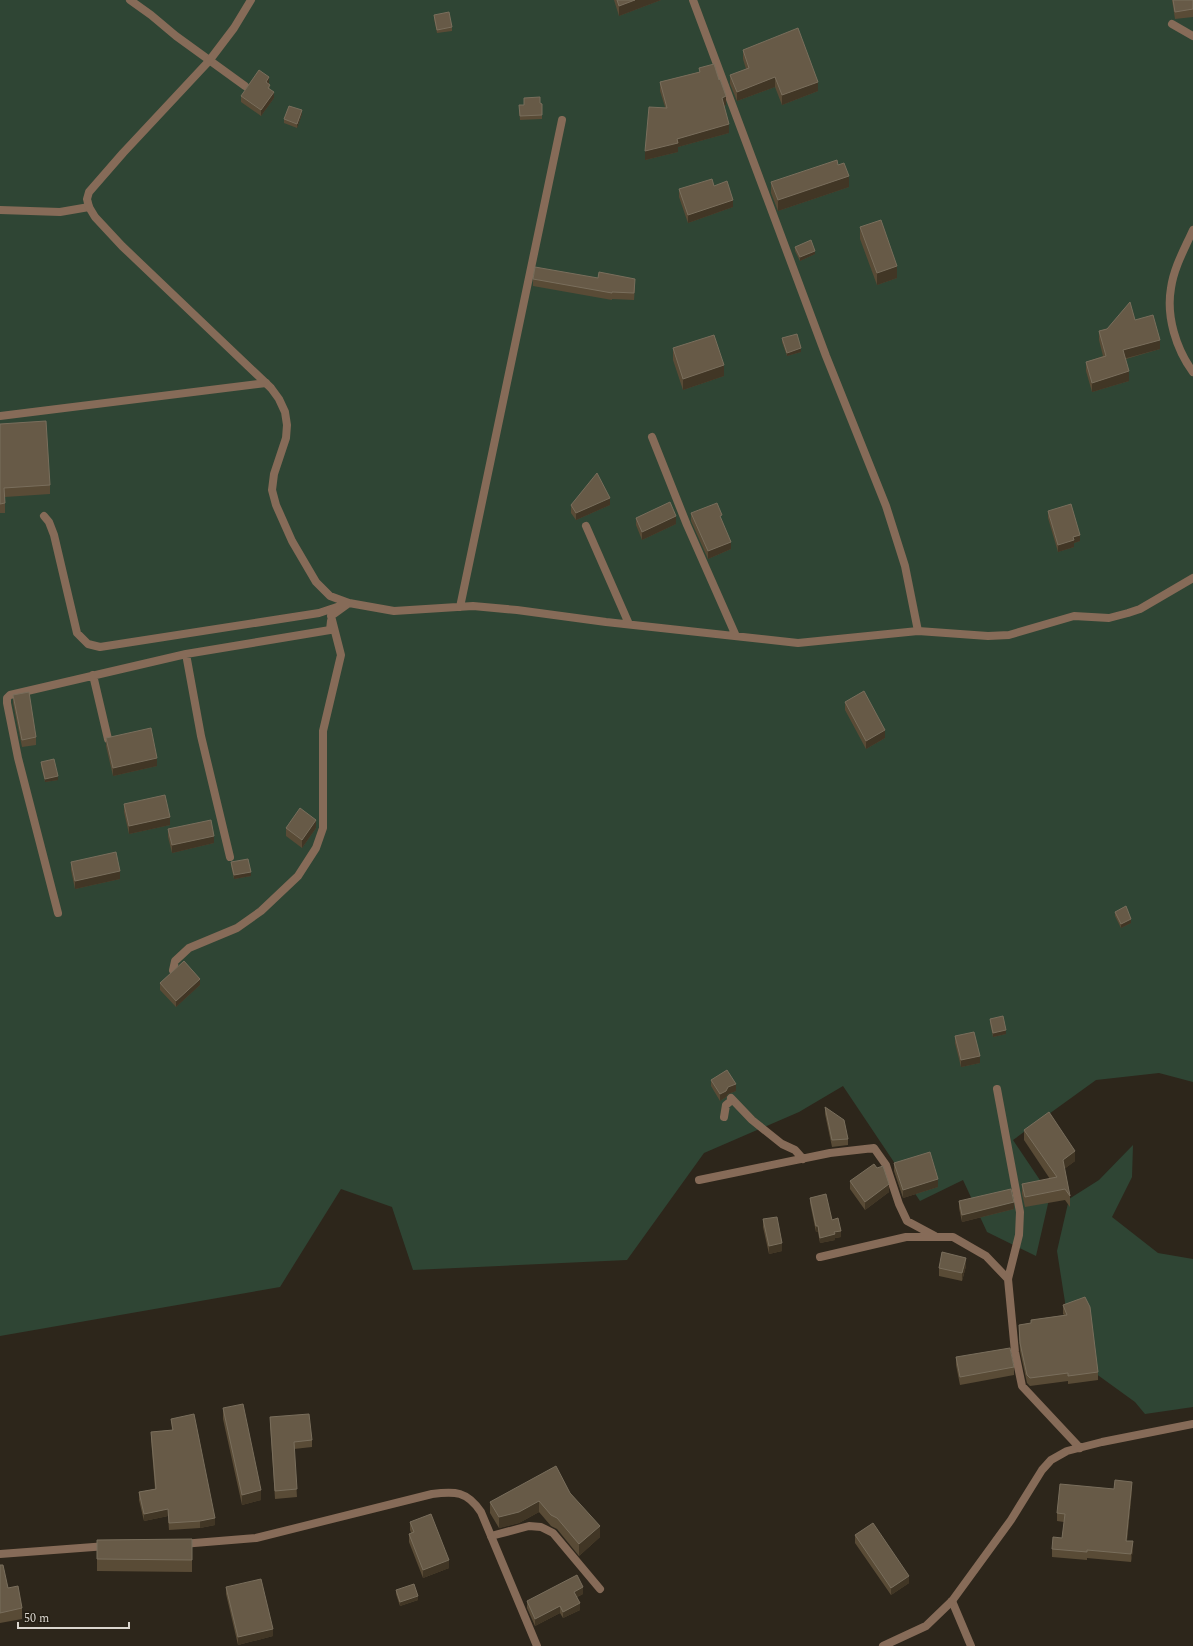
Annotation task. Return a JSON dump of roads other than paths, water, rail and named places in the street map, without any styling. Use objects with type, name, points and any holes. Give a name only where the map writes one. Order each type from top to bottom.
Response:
[{"type":"street","points":[[130,0],[245,86]]},
{"type":"street","points":[[251,0],[234,28],[209,60],[123,153],[89,192],[87,199],[89,207],[95,217],[122,246],[266,383],[279,399],[285,412],[287,425],[286,438],[274,474],[272,490],[276,505],[292,541],[316,582],[330,596],[349,603],[394,611],[473,606],[798,643],[918,631],[988,636],[1009,635],[1074,616],[1109,618],[1119,616],[1140,609],[1193,578]]},
{"type":"street","points":[[693,0],[826,356],[886,506],[905,566],[918,631]]},
{"type":"street","points":[[1172,24],[1193,36]]},
{"type":"street","points":[[460,607],[562,120]]},
{"type":"street","points":[[0,210],[60,212],[89,207]]},
{"type":"street","points":[[1193,230],[1178,262],[1171,288],[1170,315],[1183,357],[1193,372]]},
{"type":"street","points":[[0,416],[266,383]]},
{"type":"street","points":[[652,437],[736,636]]},
{"type":"street","points":[[44,516],[49,522],[54,535],[77,633],[88,644],[100,647],[318,613],[349,603]]},
{"type":"street","points":[[586,526],[629,624]]},
{"type":"street","points":[[331,616],[349,603]]},
{"type":"street","points":[[58,913],[18,758],[7,698],[10,695],[186,654],[330,630],[331,616]]},
{"type":"street","points":[[173,970],[175,961],[189,948],[237,928],[261,911],[298,876],[316,848],[323,828],[323,731],[341,655],[331,616]]},
{"type":"street","points":[[186,654],[201,736],[230,857]]},
{"type":"street","points":[[93,675],[108,739]]},
{"type":"street","points":[[997,1089],[1020,1212],[1019,1235],[1008,1279],[1015,1352],[1022,1386],[1080,1448]]},
{"type":"street","points":[[724,1117],[726,1104],[731,1099],[752,1120],[782,1144],[795,1150],[803,1158]]},
{"type":"street","points":[[699,1180],[830,1153],[874,1148],[886,1165],[899,1204],[907,1221],[935,1236]]},
{"type":"street","points":[[820,1257],[906,1237],[953,1237],[986,1256],[1008,1279]]},
{"type":"street","points":[[884,1646],[926,1626],[952,1601],[1011,1520],[1042,1470],[1051,1460],[1067,1451],[1193,1424]]},
{"type":"street","points":[[172,1544],[256,1538],[432,1494],[449,1492],[464,1495],[474,1501],[482,1512],[537,1646]]},
{"type":"street","points":[[491,1536],[529,1526],[541,1527],[553,1532],[600,1589]]},
{"type":"street","points":[[0,1554],[88,1546],[119,1546]]},
{"type":"street","points":[[952,1601],[971,1646]]}]
